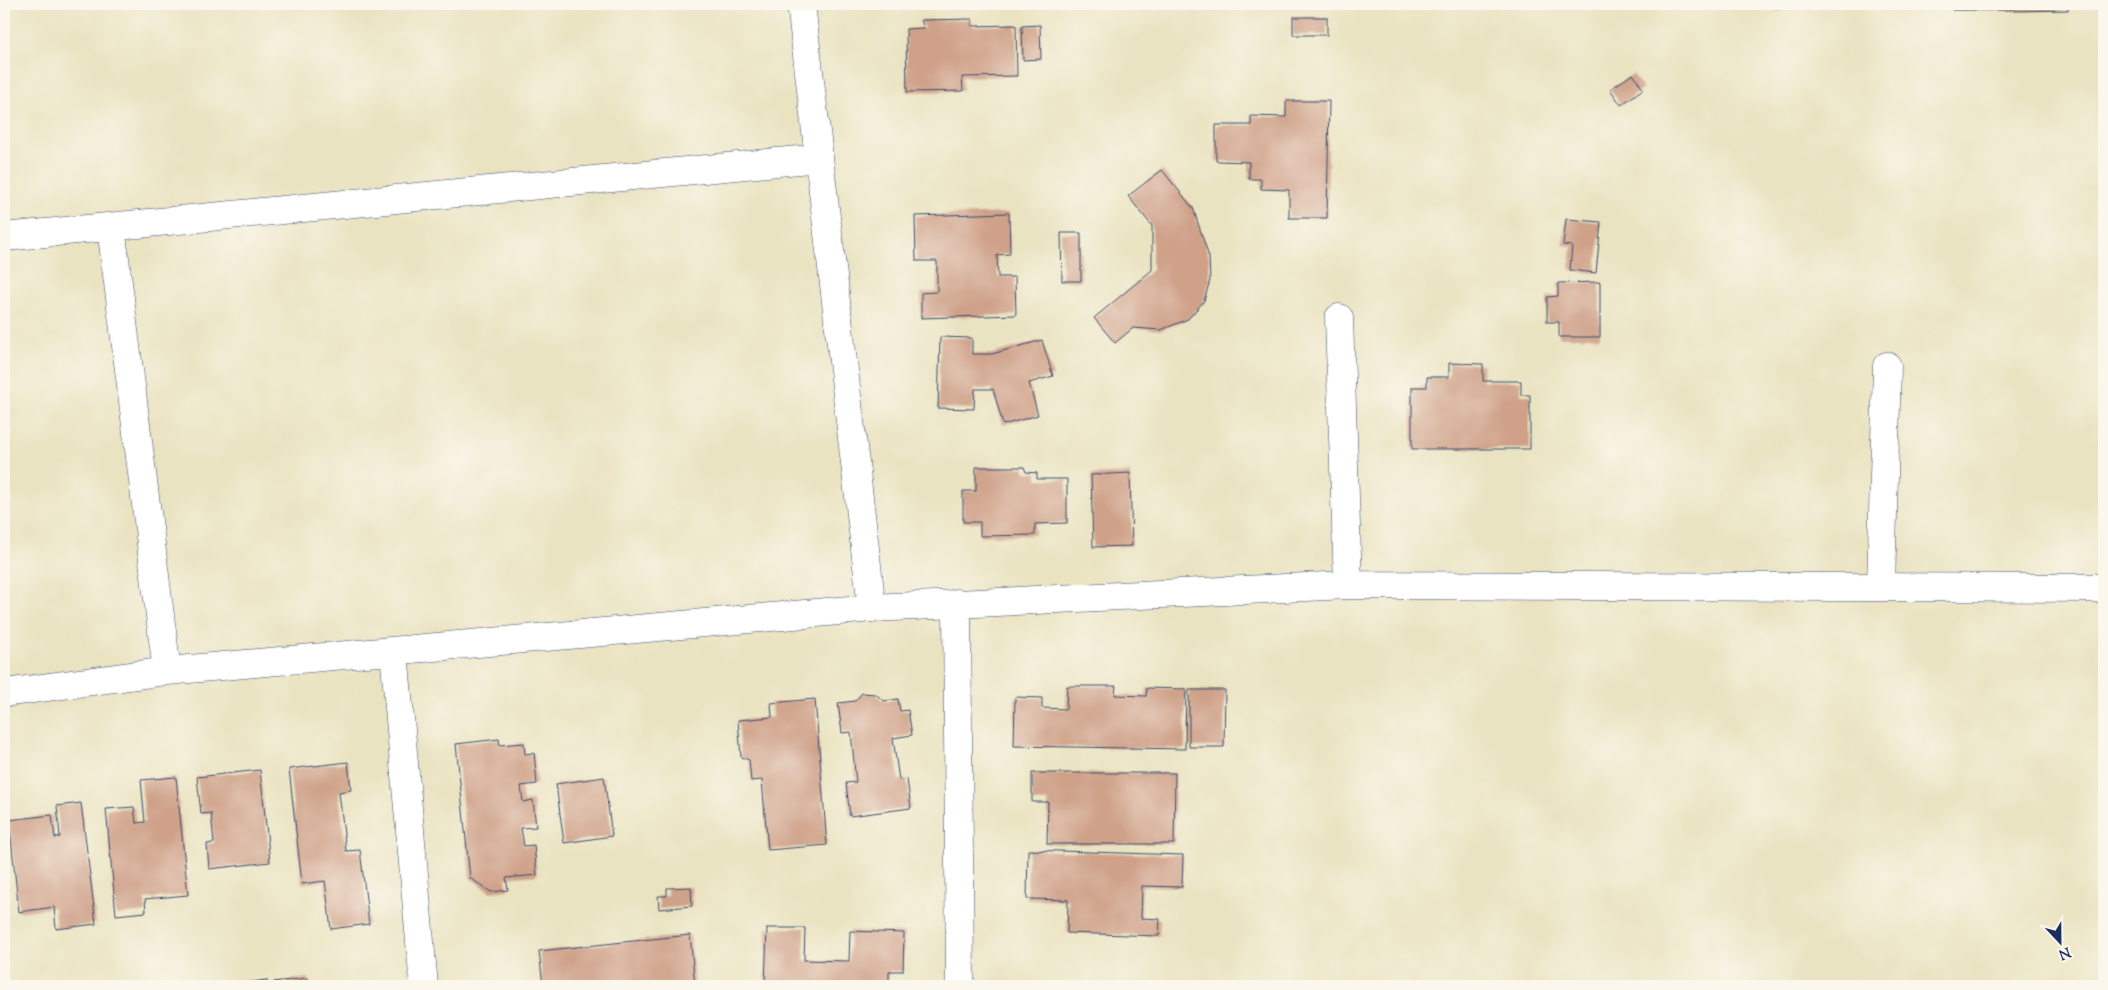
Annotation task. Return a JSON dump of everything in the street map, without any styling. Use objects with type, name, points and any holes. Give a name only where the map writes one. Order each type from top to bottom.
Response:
[{"type":"street","points":[[800,4],[872,608]]},
{"type":"street","points":[[4,237],[819,158]]},
{"type":"street","points":[[111,227],[167,671]]},
{"type":"street","points":[[1339,318],[1348,585]]},
{"type":"street","points":[[1881,587],[1887,366]]},
{"type":"street","points":[[4,693],[167,671],[872,608],[958,603],[1348,585],[2104,588]]},
{"type":"street","points":[[958,603],[960,986]]},
{"type":"street","points":[[394,652],[424,986]]},
{"type":"building","points":[[1772,4],[1797,4],[1797,8],[1772,8]]},
{"type":"building","points":[[1952,4],[2011,4],[2011,10],[1952,10]]},
{"type":"building","points":[[2014,4],[2068,4],[2068,10],[2014,11]]},
{"type":"building","points":[[1293,17],[1327,17],[1327,35],[1293,35]]},
{"type":"building","points":[[972,19],[972,26],[1016,25],[1017,76],[962,77],[963,91],[907,92],[906,29],[924,28],[921,20]]},
{"type":"building","points":[[1040,25],[1041,59],[1023,60],[1022,26]]},
{"type":"building","points":[[1633,74],[1643,89],[1621,105],[1610,89]]},
{"type":"building","points":[[1286,101],[1329,101],[1327,218],[1289,218],[1289,190],[1261,189],[1261,179],[1249,179],[1249,162],[1216,161],[1216,125],[1251,125],[1251,116],[1286,117]]},
{"type":"building","points":[[1162,170],[1193,208],[1209,257],[1210,280],[1204,301],[1188,319],[1161,330],[1133,328],[1115,343],[1094,318],[1152,270],[1152,226],[1128,196]]},
{"type":"building","points":[[1009,213],[1010,254],[997,255],[998,277],[1015,277],[1016,315],[921,318],[921,293],[937,292],[937,261],[916,261],[915,216]]},
{"type":"building","points":[[1566,219],[1601,222],[1596,273],[1570,270],[1572,246],[1563,245]]},
{"type":"building","points":[[1061,233],[1081,233],[1081,281],[1062,281]]},
{"type":"building","points":[[1600,282],[1600,337],[1559,337],[1559,322],[1547,322],[1547,297],[1558,296],[1558,283]]},
{"type":"building","points":[[940,337],[972,338],[972,354],[992,354],[1042,340],[1053,376],[1029,383],[1038,415],[1003,425],[993,389],[975,389],[974,409],[938,408]]},
{"type":"building","points":[[1449,363],[1483,364],[1483,381],[1521,381],[1521,395],[1530,395],[1530,449],[1412,449],[1412,387],[1427,387],[1427,377],[1449,377]]},
{"type":"building","points":[[976,467],[1024,467],[1026,472],[1037,473],[1037,479],[1067,479],[1067,523],[1035,524],[1035,535],[980,536],[980,522],[963,522],[963,491],[976,491]]},
{"type":"building","points":[[1130,473],[1132,546],[1093,547],[1091,475]]},
{"type":"building","points":[[1067,686],[1116,686],[1115,695],[1146,696],[1147,688],[1186,689],[1185,749],[1014,746],[1015,697],[1042,698],[1042,708],[1066,709]]},
{"type":"building","points":[[1189,690],[1225,690],[1224,747],[1189,747]]},
{"type":"building","points":[[862,693],[876,694],[883,701],[898,699],[900,711],[908,710],[912,735],[893,738],[899,780],[907,779],[911,808],[850,816],[846,783],[856,782],[851,732],[842,733],[838,703],[855,701]]},
{"type":"building","points":[[815,699],[827,845],[768,850],[762,780],[751,781],[749,760],[741,757],[738,720],[772,717],[771,703]]},
{"type":"building","points":[[499,739],[500,745],[524,743],[525,754],[534,753],[537,784],[521,786],[523,802],[533,800],[536,827],[521,828],[524,846],[534,845],[537,875],[506,878],[508,890],[491,892],[470,878],[456,744]]},
{"type":"building","points":[[348,762],[351,790],[339,792],[346,851],[360,850],[369,924],[331,929],[325,881],[302,884],[289,769]]},
{"type":"building","points":[[260,770],[270,862],[209,869],[207,844],[214,843],[211,813],[201,814],[197,777]]},
{"type":"building","points":[[1032,773],[1175,773],[1174,844],[1047,844],[1048,802],[1032,802]]},
{"type":"building","points":[[176,777],[188,895],[145,899],[146,912],[116,915],[106,809],[134,807],[136,823],[145,822],[141,780]]},
{"type":"building","points":[[604,777],[612,836],[564,843],[556,784]]},
{"type":"building","points":[[81,803],[96,924],[56,929],[54,907],[19,912],[9,820],[52,815],[55,838],[60,837],[57,806]]},
{"type":"building","points":[[1028,850],[1183,855],[1182,887],[1142,886],[1141,918],[1160,919],[1159,936],[1067,933],[1068,900],[1027,899]]},
{"type":"building","points":[[691,887],[692,906],[659,909],[658,896],[667,896],[667,888]]},
{"type":"building","points":[[767,928],[805,928],[804,960],[849,961],[850,931],[904,933],[903,971],[889,971],[889,986],[765,986]]},
{"type":"building","points":[[690,935],[695,986],[543,986],[539,951]]},
{"type":"building","points":[[308,978],[309,986],[275,986],[274,982]]},
{"type":"building","points":[[267,980],[268,986],[243,986],[243,983]]}]
